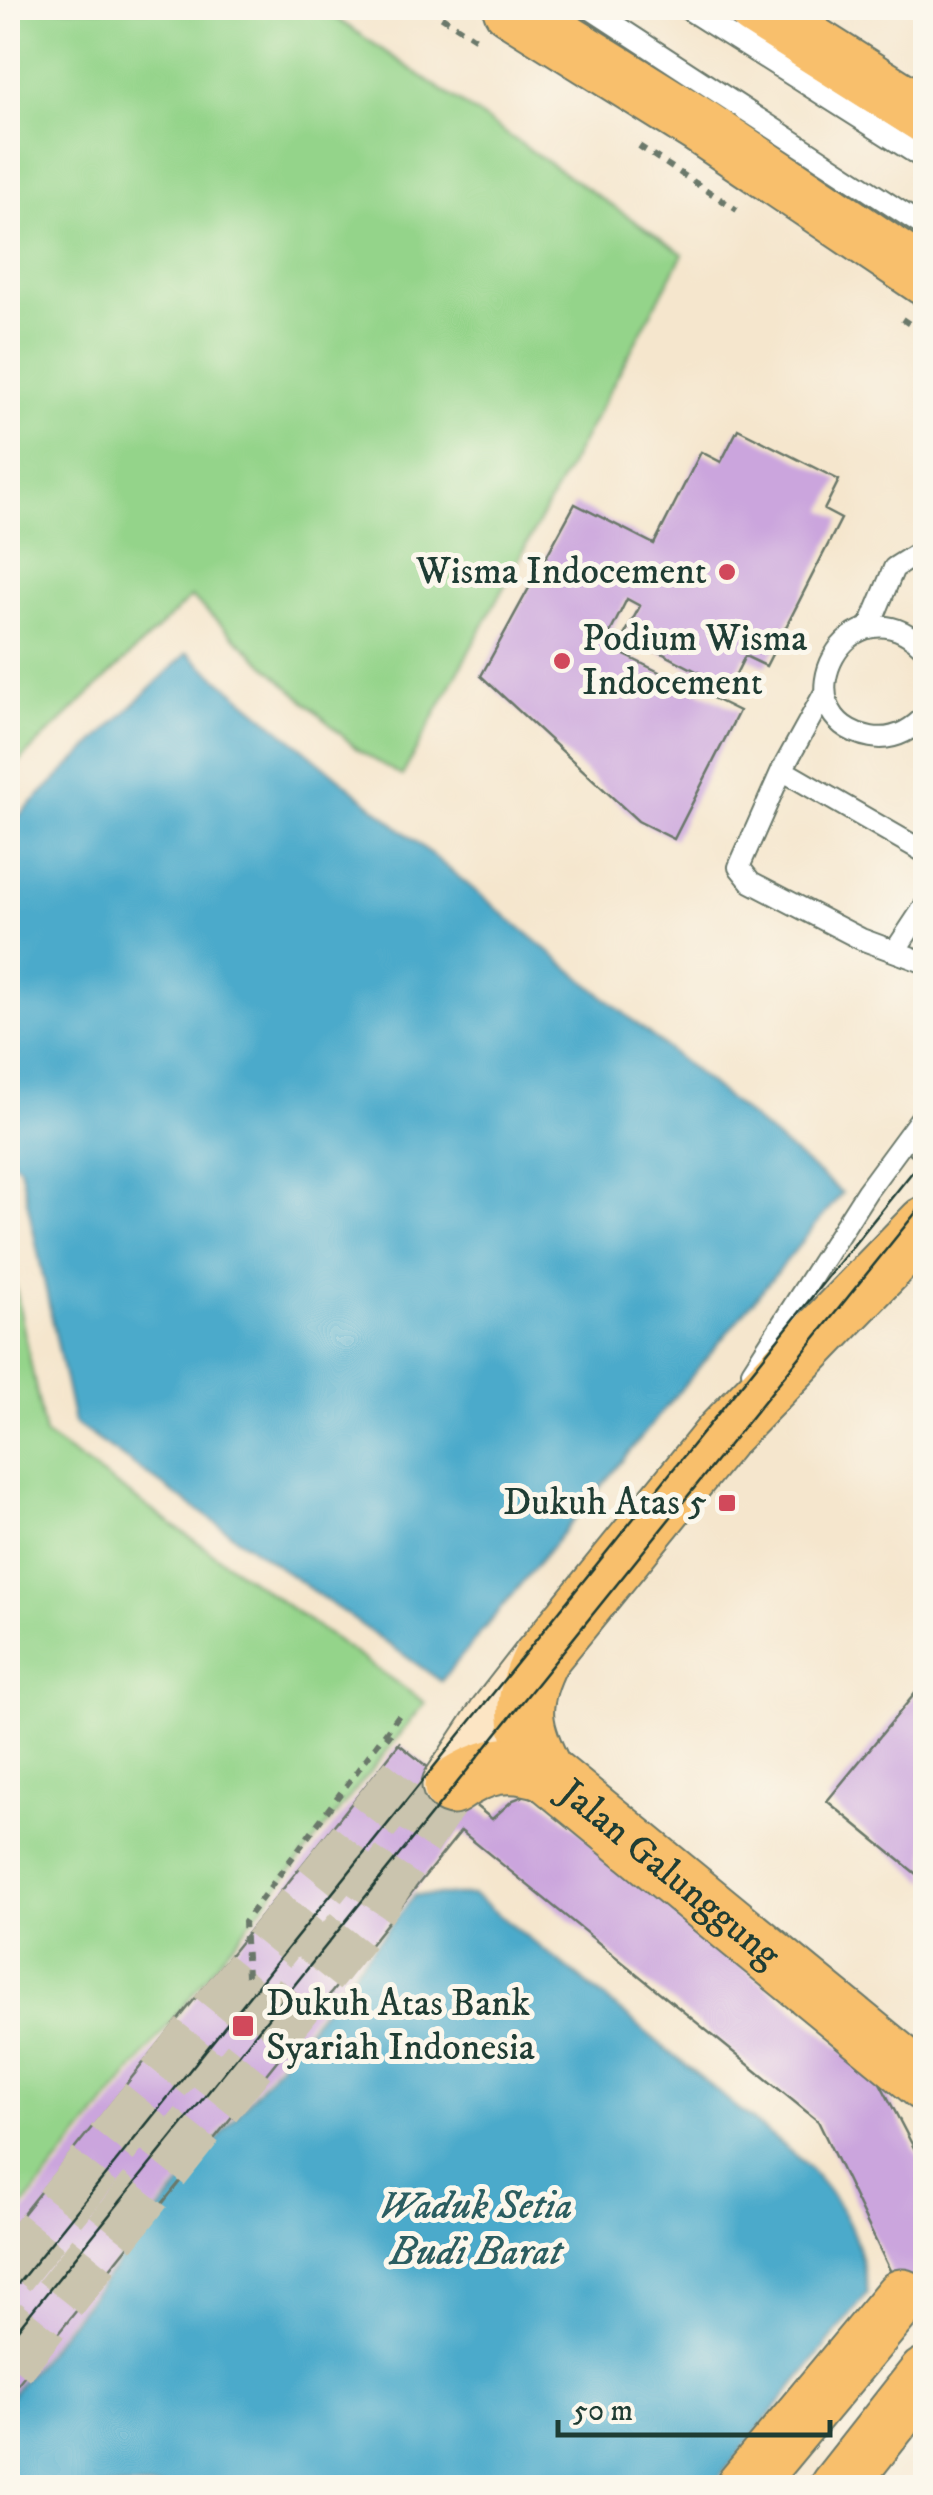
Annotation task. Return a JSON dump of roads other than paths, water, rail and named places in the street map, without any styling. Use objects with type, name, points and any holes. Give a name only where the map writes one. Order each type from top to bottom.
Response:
[{"type":"main road","points":[[755,8],[926,116]]},
{"type":"main road","points":[[502,29],[700,126],[911,297]]},
{"type":"main road","name":"Jalan Galunggung","points":[[923,2082],[545,1772],[525,1723],[528,1688],[541,1658],[683,1481],[757,1396],[926,1224]]},
{"type":"main road","points":[[421,1762],[526,1766],[545,1772]]},
{"type":"main road","points":[[743,2488],[907,2307]]},
{"type":"main road","points":[[837,2488],[900,2369]]},
{"type":"street","points":[[421,1762],[480,1739],[541,1658]]},
{"type":"street","points":[[480,1739],[518,1751],[545,1772]]},
{"type":"lane","points":[[590,8],[700,126]]},
{"type":"lane","points":[[590,8],[926,228]]},
{"type":"lane","points":[[686,8],[926,160]]},
{"type":"lane","points":[[869,628],[894,568],[926,548]]},
{"type":"lane","points":[[922,724],[898,736],[860,735],[844,726],[832,710],[825,692],[825,675],[840,645],[869,628],[901,631],[926,650]]},
{"type":"lane","points":[[825,692],[782,770],[740,867],[751,882],[861,940],[926,963]]},
{"type":"lane","points":[[782,770],[926,853]]},
{"type":"lane","points":[[894,951],[926,904]]},
{"type":"lane","name":"Jalan Galunggung","points":[[683,1481],[867,1191],[926,1110]]},
{"type":"lane","points":[[900,2369],[907,2307]]},
{"type":"water","points":[[187,653],[842,1193],[441,1681],[74,1423],[20,1167],[8,1157],[8,826]]},
{"type":"water","name":"Waduk Setia Budi Barat","points":[[415,1895],[473,1895],[804,2163],[848,2222],[868,2293],[712,2487],[8,2488],[8,2399]]},
{"type":"tunnel","points":[[8,2273],[420,1761]]},
{"type":"tunnel","points":[[8,2363],[357,1924],[450,1785]]},
{"type":"tram line","points":[[8,2296],[926,1155]]},
{"type":"tram line","points":[[8,2341],[926,1200]]},
{"type":"place","name":"Wisma Indocement","points":[[727,572]]},
{"type":"place","name":"Podium Wisma Indocement","points":[[562,661]]},
{"type":"place","name":"Dukuh Atas 5","points":[[727,1503]]},
{"type":"place","name":"Dukuh Atas Bank Syariah Indonesia","points":[[243,2026]]}]
